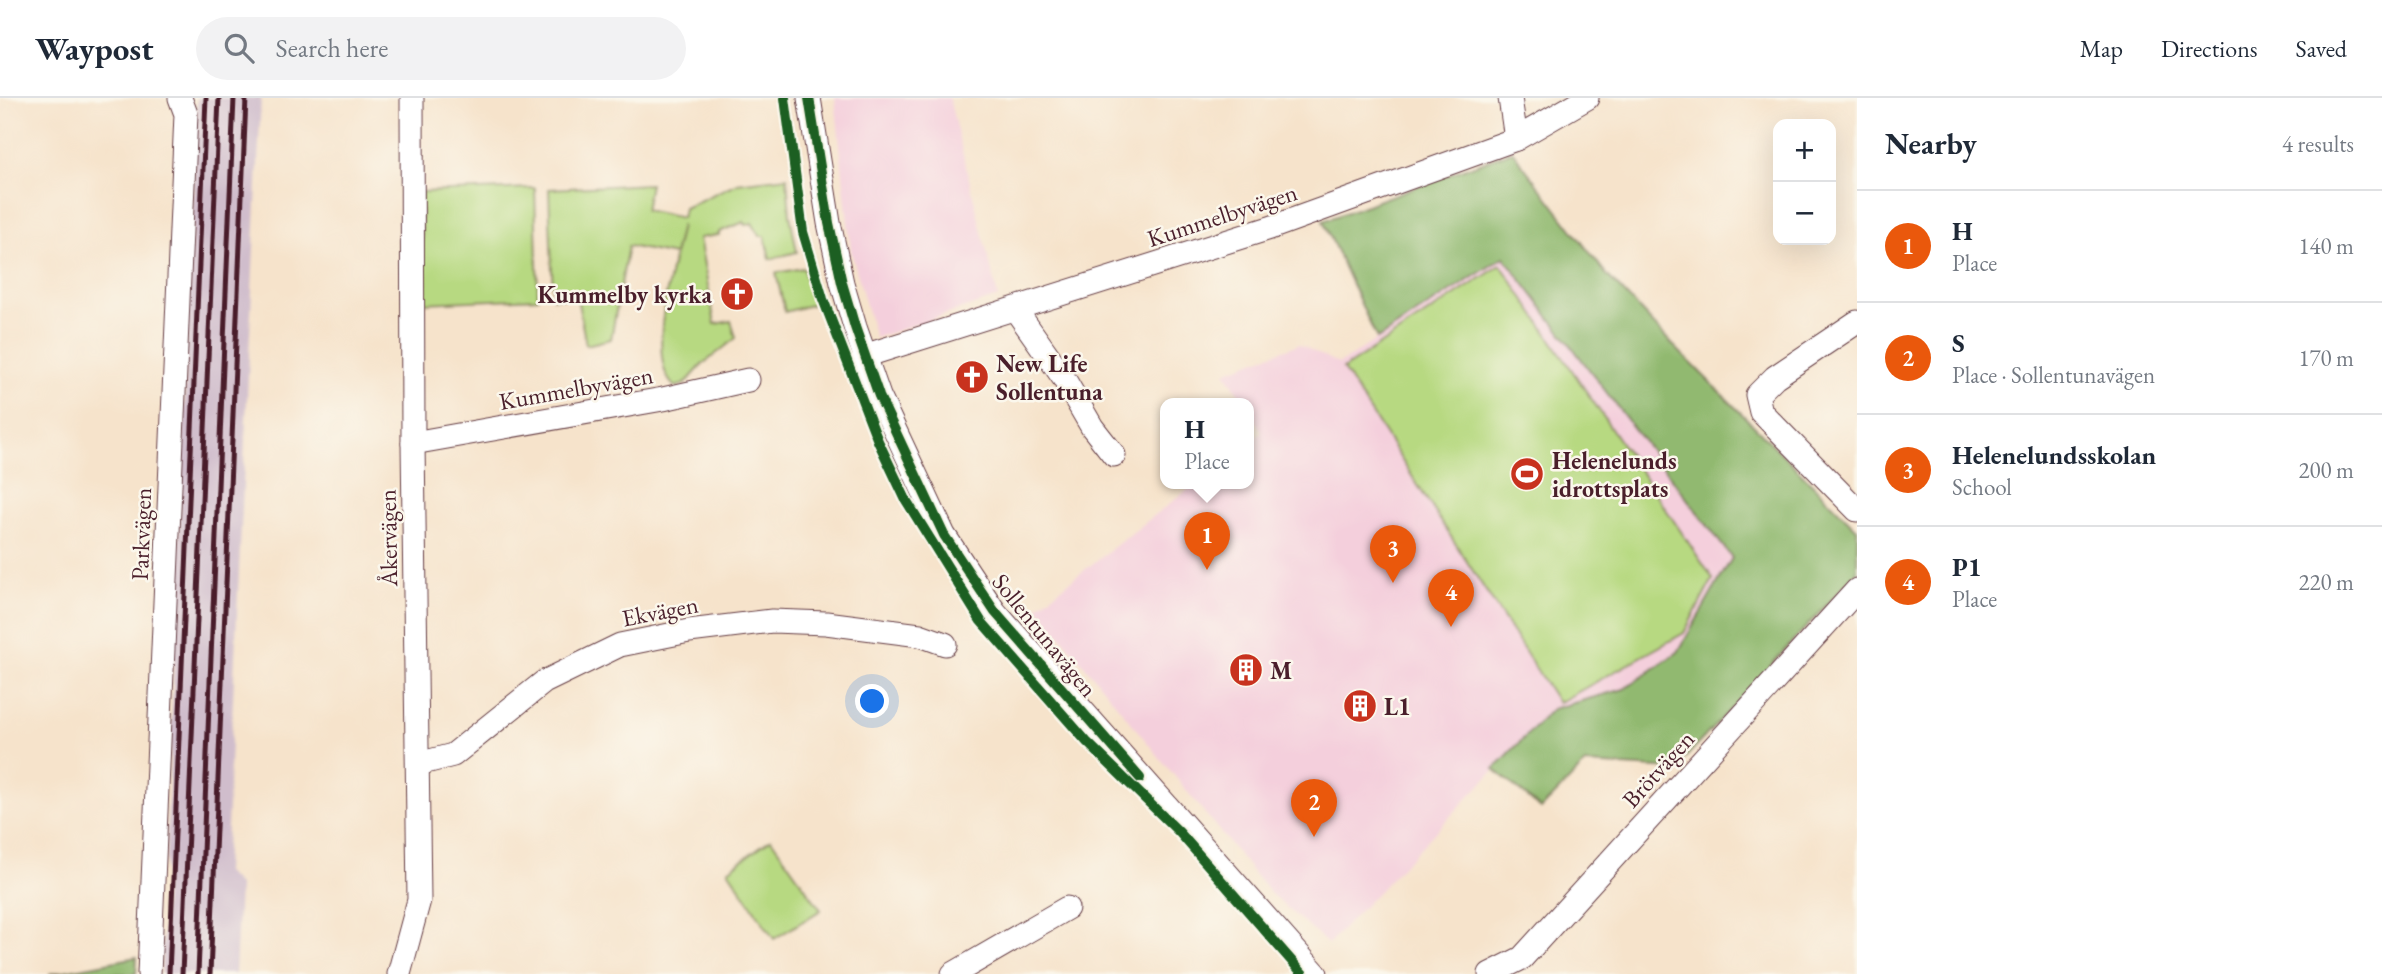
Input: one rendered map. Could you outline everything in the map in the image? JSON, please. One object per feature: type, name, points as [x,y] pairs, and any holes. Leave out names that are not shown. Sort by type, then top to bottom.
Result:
[{"type":"street","name":"Parkvägen","points":[[149,974],[186,114],[180,98]]},
{"type":"street","name":"Åkervägen","points":[[399,974],[419,900],[412,98]]},
{"type":"street","name":"Sollentunavägen","points":[[809,98],[842,283],[864,356],[879,396],[944,535],[995,612],[1315,974]]},
{"type":"street","points":[[1510,98],[1516,139]]},
{"type":"street","name":"Kummelbyvägen","points":[[864,356],[1270,228],[1516,139],[1587,98]]},
{"type":"street","points":[[1015,309],[1063,377],[1092,427],[1114,454]]},
{"type":"street","points":[[1857,322],[1775,377],[1757,396],[1761,412],[1857,510]]},
{"type":"street","name":"Kummelbyvägen","points":[[413,443],[663,399],[747,380]]},
{"type":"street","name":"Brötvägen","points":[[1490,974],[1522,958],[1857,590]]},
{"type":"street","name":"Ekvägen","points":[[418,764],[453,755],[544,682],[620,645],[689,631],[772,621],[826,623],[908,633],[945,644]]},
{"type":"street","points":[[953,974],[1067,908]]},
{"type":"shaded area","points":[[197,98],[261,98],[225,872],[239,886],[235,974],[161,974]]},
{"type":"shaded area","points":[[835,98],[949,98],[998,297],[875,338],[851,251]]},
{"type":"shaded area","points":[[1504,256],[1732,558],[1678,651],[1624,689],[1552,710],[1328,944],[1269,892],[1037,607],[1189,489],[1254,489],[1254,438],[1262,432],[1254,419],[1254,398],[1241,398],[1225,372],[1299,344],[1339,364]]},
{"type":"green space","points":[[1512,151],[1607,275],[1857,529],[1857,572],[1675,769],[1585,764],[1541,809],[1494,769],[1552,709],[1624,689],[1678,652],[1732,558],[1504,257],[1377,339],[1323,221]]},
{"type":"green space","points":[[787,177],[797,252],[770,259],[765,236],[760,236],[752,223],[746,225],[744,222],[719,232],[719,235],[699,238],[715,324],[731,321],[736,338],[702,365],[685,384],[675,387],[666,374],[661,334],[681,225],[674,255],[628,246],[611,339],[586,345],[577,297],[553,298],[549,189],[650,184],[645,210],[682,218],[684,208],[737,183]]},
{"type":"green space","points":[[535,188],[538,298],[423,303],[421,192]]},
{"type":"green space","name":"Helenelunds idrottsplats","points":[[1501,265],[1713,579],[1684,633],[1558,703],[1343,369]]},
{"type":"green space","points":[[803,268],[814,304],[785,312],[776,273]]},
{"type":"green space","points":[[771,839],[821,910],[774,939],[728,870]]},
{"type":"green space","points":[[137,957],[136,974],[49,974]]},
{"type":"railway","points":[[169,974],[206,98]]},
{"type":"railway","points":[[182,974],[219,98]]},
{"type":"railway","points":[[198,974],[234,98]]},
{"type":"railway","points":[[210,974],[246,98]]},
{"type":"cycle path","points":[[785,98],[803,232],[823,299],[878,441],[906,500],[981,621],[1087,742],[1179,832],[1303,974]]},
{"type":"cycle path","points":[[809,98],[829,223],[855,327],[879,396],[944,535],[995,612],[1140,778]]},
{"type":"place","name":"Kummelby kyrka","points":[[737,294]]},
{"type":"place","name":"New Life Sollentuna","points":[[972,377]]},
{"type":"place","name":"Helenelunds idrottsplats","points":[[1527,474]]},
{"type":"place","name":"H","points":[[1207,570]]},
{"type":"place","name":"Helenelundsskolan","points":[[1393,583]]},
{"type":"place","name":"P1","points":[[1451,627]]},
{"type":"place","name":"M","points":[[1246,670]]},
{"type":"place","name":"L1","points":[[1360,706]]},
{"type":"place","name":"S","points":[[1314,837]]}]
